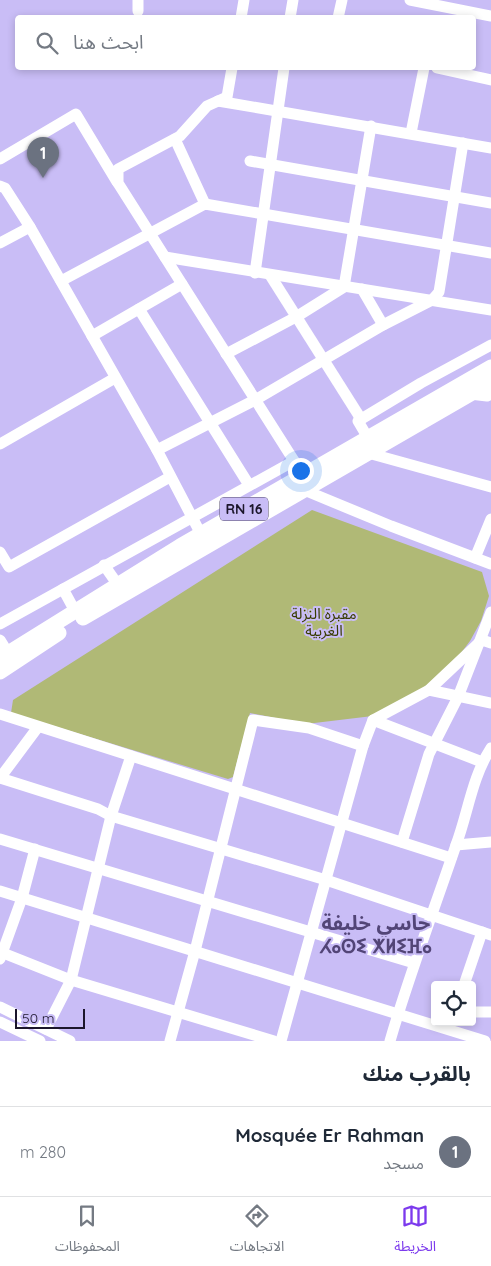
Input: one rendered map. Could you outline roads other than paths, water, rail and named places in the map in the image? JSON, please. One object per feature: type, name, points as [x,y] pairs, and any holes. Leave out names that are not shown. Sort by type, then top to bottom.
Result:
[{"type":"main road","name":"RN 16","points":[[2,650],[304,483],[491,367]]},
{"type":"main road","name":"RN 16","points":[[368,445],[491,382]]},
{"type":"main road","name":"RN 16","points":[[0,672],[204,540]]},
{"type":"street","points":[[242,15],[244,0]]},
{"type":"street","points":[[290,15],[293,0]]},
{"type":"street","points":[[339,15],[342,0]]},
{"type":"street","points":[[410,0],[439,3],[491,16]]},
{"type":"street","points":[[118,183],[118,169],[180,136],[208,106],[227,97],[232,70]]},
{"type":"street","points":[[256,273],[284,70]]},
{"type":"street","points":[[410,133],[424,70]]},
{"type":"street","points":[[446,70],[491,80]]},
{"type":"street","points":[[218,101],[491,148]]},
{"type":"street","points":[[0,159],[76,114],[294,461],[304,483],[491,564]]},
{"type":"street","points":[[226,354],[296,317],[344,286],[355,231],[371,126]]},
{"type":"street","points":[[175,139],[205,204]]},
{"type":"street","points":[[157,450],[255,400],[383,325],[432,300],[439,292],[463,143]]},
{"type":"street","points":[[250,162],[491,203]]},
{"type":"street","points":[[2,184],[30,227],[157,450],[204,540]]},
{"type":"street","points":[[61,281],[205,204],[491,253]]},
{"type":"street","points":[[0,243],[30,227]]},
{"type":"street","points":[[165,257],[491,310]]},
{"type":"street","points":[[270,275],[361,419]]},
{"type":"street","points":[[92,336],[182,284]]},
{"type":"street","points":[[362,289],[383,325]]},
{"type":"street","points":[[139,309],[249,485]]},
{"type":"street","points":[[491,345],[421,383],[358,421],[368,445],[491,487]]},
{"type":"street","points":[[1,440],[115,378]]},
{"type":"street","points":[[470,394],[487,396],[491,394]]},
{"type":"street","points":[[0,624],[294,461]]},
{"type":"street","points":[[0,552],[9,567],[170,477]]},
{"type":"street","points":[[475,558],[491,519]]},
{"type":"street","points":[[104,565],[118,585]]},
{"type":"street","points":[[63,589],[75,611]]},
{"type":"street","points":[[402,842],[433,745],[486,641],[491,612]]},
{"type":"street","points":[[281,1041],[363,746],[373,720],[429,690],[486,641]]},
{"type":"street","points":[[429,690],[491,703]]},
{"type":"street","points":[[0,714],[234,788],[245,794],[451,858]]},
{"type":"street","points":[[170,1041],[195,951],[234,788],[253,720],[309,728],[363,746]]},
{"type":"street","points":[[373,720],[433,745],[482,762]]},
{"type":"street","points":[[38,727],[0,778],[98,809],[111,816],[326,880],[486,934],[466,981]]},
{"type":"street","points":[[390,1041],[414,963],[456,845],[482,762],[491,748]]},
{"type":"street","points":[[46,1029],[71,980],[111,816],[131,756]]},
{"type":"street","points":[[0,839],[414,963]]},
{"type":"street","points":[[456,845],[491,842]]},
{"type":"street","points":[[35,849],[22,898],[1,956],[178,1014],[274,1041]]},
{"type":"street","points":[[0,891],[398,1014],[431,1022]]},
{"type":"street","points":[[0,1007],[70,1041]]},
{"type":"street","points":[[476,1012],[491,1012]]},
{"type":"street","points":[[0,1022],[40,1041]]},
{"type":"street","points":[[444,1026],[485,1041]]},
{"type":"place","name":"Mosquée Er Rahman","points":[[43,178]]},
{"type":"district","name":"حاسي خليفة ⵃⴰⵙⵉ ⵅⵍⵉⴼⴰ","points":[[376,934]]},
{"type":"park label","name":"مقبرة النزلة الغربية","points":[[324,622]]}]
